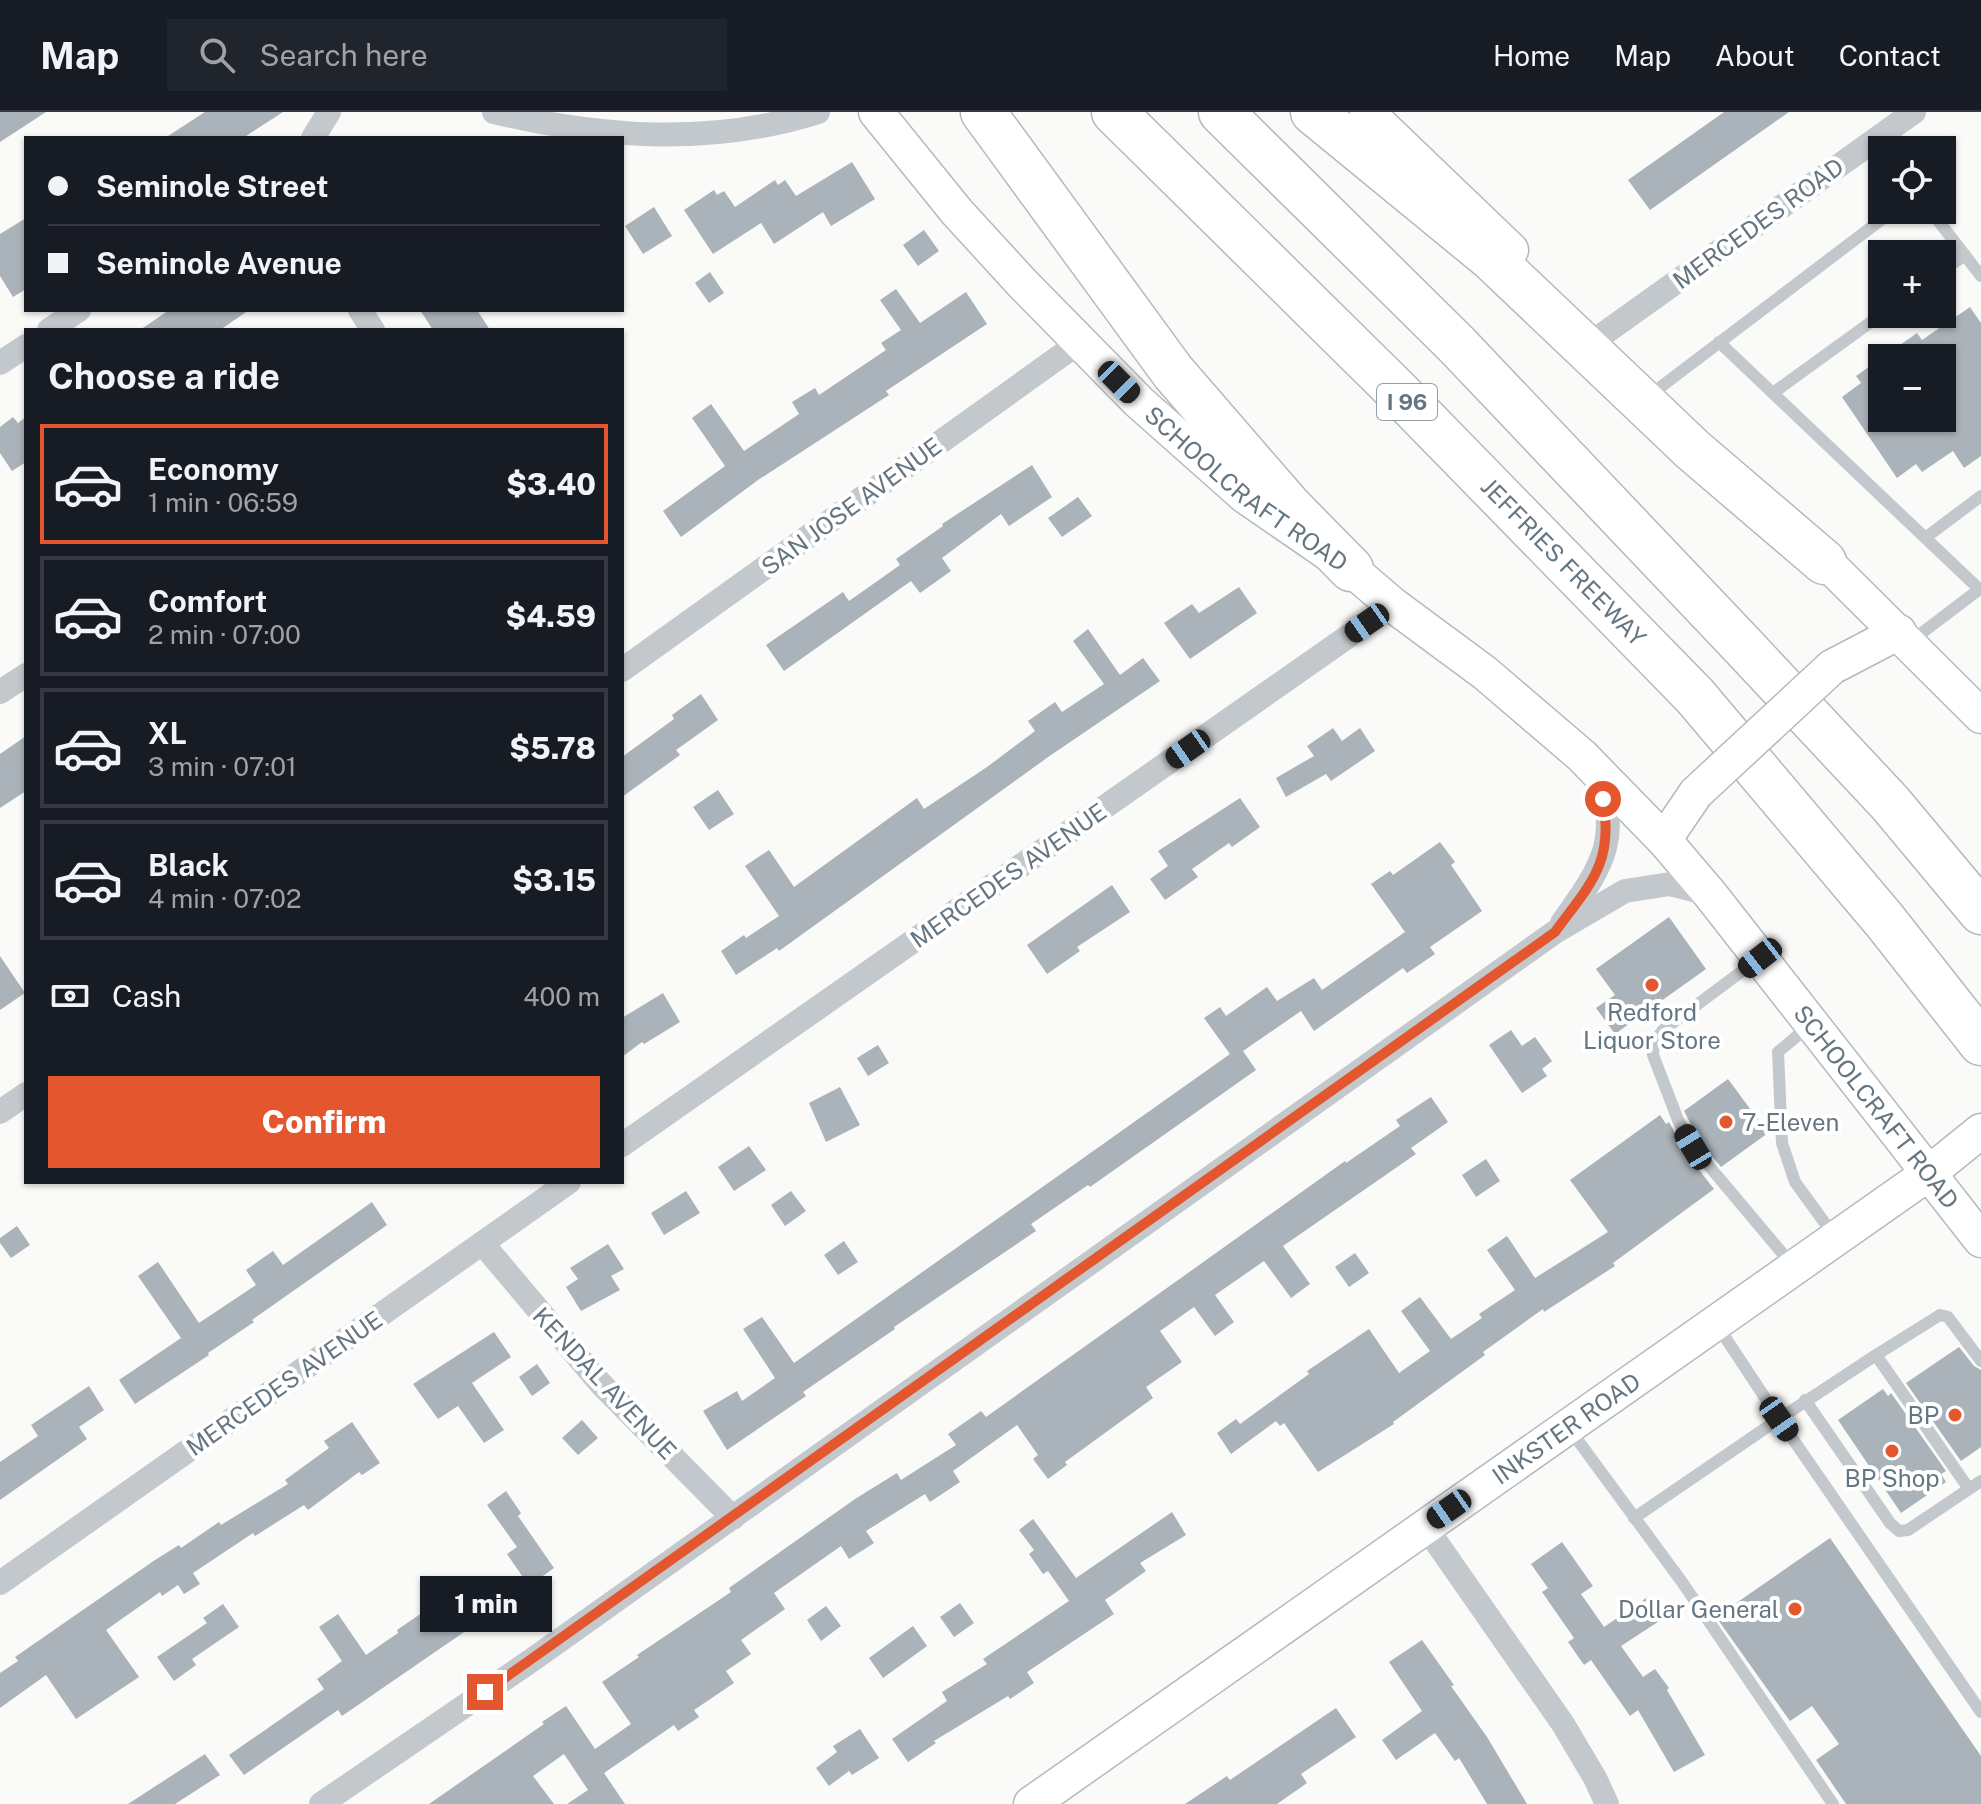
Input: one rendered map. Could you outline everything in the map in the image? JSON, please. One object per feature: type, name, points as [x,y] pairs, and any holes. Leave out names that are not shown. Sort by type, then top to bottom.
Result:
[{"type":"highway","points":[[983,112],[1173,372],[1289,506],[1351,569]]},
{"type":"highway","name":"JEFFRIES FREEWAY","points":[[1114,112],[1407,402],[1695,696],[1885,921],[1981,1043]]},
{"type":"highway","points":[[1221,112],[1468,356],[1890,803],[1981,912]]},
{"type":"highway","points":[[1313,112],[1491,258],[1693,450],[1824,562]]},
{"type":"main road","name":"SCHOOLCRAFT ROAD","points":[[876,112],[957,212],[1139,402],[1245,496],[1351,569],[1393,605],[1485,673],[1582,756],[1664,840],[1710,894],[1981,1240]]},
{"type":"main road","points":[[1367,112],[1704,433],[1824,562],[1978,708]]},
{"type":"main road","points":[[1664,840],[1696,793],[1832,667],[1904,637]]},
{"type":"main road","name":"INKSTER ROAD","points":[[1031,1804],[1929,1173],[1973,1137]]},
{"type":"street","points":[[314,136],[329,112]]},
{"type":"street","points":[[494,112],[534,122],[650,135],[744,131],[818,112]]},
{"type":"street","name":"MERCEDES ROAD","points":[[1602,335],[1914,112]]},
{"type":"street","points":[[52,328],[76,312]]},
{"type":"street","name":"SAN JOSE AVENUE","points":[[624,669],[1080,342]]},
{"type":"street","points":[[0,363],[24,347]]},
{"type":"street","name":"MERCEDES AVENUE","points":[[624,1144],[1393,605]]},
{"type":"street","points":[[0,692],[24,676]]},
{"type":"street","points":[[1555,932],[1599,869],[1606,848],[1607,821],[1603,799],[1582,756]]},
{"type":"street","points":[[321,1804],[733,1518],[1555,932],[1625,891],[1670,884],[1710,894]]},
{"type":"street","points":[[0,1112],[24,1095]]},
{"type":"street","name":"MERCEDES AVENUE","points":[[0,1583],[566,1184]]},
{"type":"street","name":"KENDAL AVENUE","points":[[482,1243],[600,1383],[733,1518]]},
{"type":"street","points":[[1425,1526],[1563,1724],[1607,1804]]},
{"type":"lane","points":[[1658,389],[1875,224]]},
{"type":"lane","points":[[1940,224],[1981,276]]},
{"type":"lane","points":[[1956,261],[1965,255]]},
{"type":"lane","points":[[1773,393],[1868,324]]},
{"type":"lane","points":[[1719,342],[1980,588],[1904,637]]},
{"type":"lane","points":[[1925,538],[1981,496]]},
{"type":"lane","points":[[1760,958],[1663,1030],[1654,1043],[1653,1055],[1678,1120],[1693,1147],[1794,1268]]},
{"type":"lane","points":[[1812,1024],[1778,1052],[1782,1143],[1795,1182],[1836,1238]]},
{"type":"lane","points":[[1634,1518],[1805,1400],[1940,1315],[1948,1317],[1981,1361]]},
{"type":"lane","points":[[1715,1323],[1981,1712]]},
{"type":"lane","points":[[1876,1355],[1969,1489]]},
{"type":"lane","points":[[1805,1400],[1890,1523],[1899,1531],[1908,1530],[1981,1481]]},
{"type":"lane","points":[[1567,1426],[1682,1582],[1833,1804]]},
{"type":"building","points":[[0,112],[46,112],[0,142]]},
{"type":"building","points":[[205,112],[283,112],[246,136],[168,136]]},
{"type":"building","points":[[1724,112],[1789,112],[1650,210],[1628,180]]},
{"type":"building","points":[[852,162],[875,199],[831,226],[823,212],[774,244],[761,223],[713,254],[684,210],[714,190],[717,195],[724,191],[735,207],[775,180],[778,185],[785,180],[796,196]]},
{"type":"building","points":[[654,207],[672,236],[643,254],[625,226]]},
{"type":"building","points":[[24,219],[24,290],[13,297],[0,276],[0,234]]},
{"type":"building","points":[[924,230],[939,251],[918,266],[903,245]]},
{"type":"building","points":[[710,272],[724,293],[709,303],[695,283]]},
{"type":"building","points":[[896,289],[920,323],[966,292],[987,324],[886,391],[889,395],[758,480],[681,537],[663,511],[725,466],[692,418],[711,404],[744,451],[799,414],[792,402],[815,388],[819,395],[886,350],[881,343],[901,330],[880,300]]},
{"type":"building","points":[[1970,307],[1981,323],[1981,456],[1964,468],[1953,451],[1922,472],[1916,464],[1897,478],[1842,397],[1861,383],[1856,376],[1868,368],[1868,432],[1956,432],[1956,344],[1901,344],[1917,333],[1922,340],[1939,328],[1956,328],[1956,317]]},
{"type":"building","points":[[166,312],[246,312],[223,328],[143,328]]},
{"type":"building","points":[[421,312],[478,312],[489,328],[432,328]]},
{"type":"building","points":[[13,417],[18,423],[24,418],[24,463],[12,471],[0,453],[0,427]]},
{"type":"building","points":[[1032,465],[1052,497],[1009,526],[1001,514],[942,558],[951,571],[920,593],[911,581],[784,671],[766,645],[843,592],[849,601],[900,565],[896,559],[942,524]]},
{"type":"building","points":[[1078,497],[1092,516],[1062,537],[1048,518]]},
{"type":"building","points":[[1239,587],[1257,613],[1190,659],[1164,623],[1192,604],[1199,613]]},
{"type":"building","points":[[1088,629],[1120,675],[1143,658],[1160,681],[1051,755],[779,951],[777,948],[736,975],[721,951],[779,916],[745,866],[769,850],[794,887],[917,798],[924,809],[987,767],[1035,731],[1028,721],[1055,702],[1062,712],[1104,684],[1073,641]]},
{"type":"building","points":[[701,694],[718,720],[676,750],[680,755],[624,796],[624,756],[674,719],[672,715]]},
{"type":"building","points":[[1333,728],[1342,741],[1360,728],[1375,751],[1331,781],[1326,774],[1286,797],[1276,778],[1314,756],[1307,746]]},
{"type":"building","points":[[24,737],[24,792],[0,808],[0,754]]},
{"type":"building","points":[[718,790],[734,814],[709,830],[693,807]]},
{"type":"building","points":[[1240,798],[1260,827],[1232,847],[1229,843],[1192,869],[1198,877],[1165,900],[1150,879],[1168,866],[1158,851]]},
{"type":"building","points":[[1440,842],[1455,862],[1451,865],[1482,911],[1430,947],[1435,954],[1407,973],[1403,968],[1314,1031],[1301,1011],[1243,1051],[1256,1070],[1090,1187],[1088,1185],[1031,1224],[1036,1231],[894,1327],[803,1392],[806,1396],[727,1450],[703,1411],[737,1391],[742,1401],[775,1378],[743,1329],[762,1317],[794,1363],[1230,1054],[1204,1018],[1220,1007],[1226,1016],[1267,987],[1277,1001],[1314,978],[1322,990],[1405,932],[1371,884],[1390,871],[1393,875]]},
{"type":"building","points":[[1112,885],[1130,912],[1077,947],[1080,951],[1047,974],[1027,945]]},
{"type":"building","points":[[1669,917],[1706,969],[1615,1034],[1596,1008],[1615,995],[1596,969]]},
{"type":"building","points":[[0,956],[24,994],[0,1010]]},
{"type":"building","points":[[663,993],[680,1022],[624,1056],[624,1017]]},
{"type":"building","points":[[1511,1030],[1522,1046],[1535,1037],[1552,1061],[1542,1069],[1547,1076],[1522,1093],[1489,1045]]},
{"type":"building","points":[[878,1045],[889,1063],[868,1076],[857,1058]]},
{"type":"building","name":"7-Eleven","points":[[1728,1079],[1768,1133],[1721,1167],[1700,1142],[1684,1111]]},
{"type":"building","points":[[840,1087],[860,1125],[826,1142],[809,1103]]},
{"type":"building","points":[[1431,1097],[1448,1122],[1411,1148],[1416,1154],[1283,1246],[1310,1284],[1291,1298],[1264,1261],[1215,1295],[1234,1322],[1215,1336],[1194,1307],[1160,1331],[1182,1362],[1146,1387],[1153,1398],[1065,1462],[1067,1465],[1048,1479],[1033,1459],[1038,1455],[1017,1425],[953,1471],[960,1482],[930,1502],[925,1494],[866,1531],[874,1543],[849,1559],[841,1546],[774,1593],[785,1609],[741,1640],[751,1654],[726,1671],[734,1683],[694,1710],[699,1717],[678,1731],[674,1725],[604,1773],[625,1804],[567,1804],[588,1790],[564,1754],[533,1776],[554,1804],[429,1804],[566,1706],[595,1749],[631,1724],[602,1682],[731,1592],[729,1588],[855,1499],[897,1473],[901,1480],[956,1445],[948,1434],[981,1411],[986,1417],[1345,1161],[1400,1126],[1396,1120]]},
{"type":"building","points":[[1660,1115],[1666,1124],[1669,1122],[1685,1152],[1714,1189],[1613,1263],[1615,1266],[1544,1312],[1543,1309],[1483,1352],[1485,1355],[1394,1424],[1318,1472],[1284,1423],[1280,1426],[1276,1421],[1231,1454],[1217,1433],[1236,1419],[1240,1424],[1309,1374],[1307,1371],[1369,1329],[1399,1373],[1430,1351],[1401,1311],[1420,1297],[1451,1339],[1482,1318],[1479,1314],[1515,1290],[1487,1250],[1507,1236],[1535,1278],[1608,1232],[1570,1180]]},
{"type":"building","points":[[749,1146],[766,1170],[734,1191],[718,1167]]},
{"type":"building","points":[[1486,1159],[1500,1181],[1476,1197],[1462,1175]]},
{"type":"building","points":[[686,1191],[700,1213],[664,1235],[651,1213]]},
{"type":"building","points":[[791,1191],[806,1211],[785,1226],[771,1205]]},
{"type":"building","points":[[372,1202],[387,1225],[252,1320],[254,1322],[209,1355],[135,1404],[119,1380],[181,1338],[138,1276],[158,1262],[199,1323],[256,1285],[246,1270],[273,1251],[283,1265]]},
{"type":"building","points":[[17,1226],[30,1245],[11,1258],[0,1243],[0,1238]]},
{"type":"building","points":[[844,1241],[858,1262],[838,1275],[824,1255]]},
{"type":"building","points":[[608,1244],[624,1269],[611,1276],[620,1290],[581,1311],[566,1287],[578,1279],[570,1268]]},
{"type":"building","points":[[1355,1253],[1369,1273],[1349,1287],[1335,1267]]},
{"type":"building","points":[[494,1332],[511,1357],[472,1383],[504,1430],[484,1443],[458,1406],[438,1419],[413,1384]]},
{"type":"building","name":"BP","points":[[1959,1347],[1981,1370],[1981,1447],[1961,1461],[1906,1383]]},
{"type":"building","points":[[537,1364],[550,1383],[532,1396],[519,1377]]},
{"type":"building","points":[[89,1386],[104,1410],[79,1427],[87,1439],[0,1500],[0,1462],[38,1436],[31,1425]]},
{"type":"building","name":"BP Shop","points":[[1883,1389],[1888,1396],[1891,1393],[1946,1471],[1941,1474],[1946,1482],[1901,1513],[1838,1420]]},
{"type":"building","points":[[582,1420],[598,1438],[578,1455],[562,1438]]},
{"type":"building","points":[[352,1422],[380,1463],[362,1475],[359,1472],[308,1510],[304,1505],[255,1536],[253,1533],[193,1573],[200,1584],[184,1594],[178,1585],[162,1596],[160,1592],[106,1630],[139,1677],[76,1719],[46,1675],[0,1708],[0,1673],[18,1661],[15,1657],[155,1560],[179,1545],[181,1548],[219,1522],[221,1525],[288,1484],[285,1480],[329,1448],[324,1441]]},
{"type":"building","points":[[506,1491],[521,1513],[518,1516],[554,1568],[529,1586],[507,1554],[517,1547],[487,1505]]},
{"type":"building","points":[[1172,1512],[1186,1535],[1140,1563],[1146,1571],[1105,1600],[1114,1614],[1027,1672],[1034,1683],[934,1741],[936,1743],[908,1762],[892,1739],[947,1701],[942,1692],[987,1664],[983,1659],[1069,1601],[1048,1571],[1043,1574],[1029,1554],[1034,1550],[1019,1530],[1033,1519],[1076,1578]]},
{"type":"building","points":[[1830,1538],[1981,1756],[1981,1804],[1846,1804],[1816,1760],[1839,1744],[1812,1706],[1790,1721],[1716,1617]]},
{"type":"building","points":[[1562,1542],[1593,1586],[1581,1594],[1604,1627],[1649,1596],[1664,1618],[1621,1646],[1643,1677],[1655,1669],[1669,1688],[1667,1690],[1705,1755],[1674,1772],[1638,1710],[1630,1716],[1591,1660],[1584,1665],[1568,1642],[1574,1638],[1542,1592],[1548,1588],[1531,1564]]},
{"type":"building","points":[[464,1584],[486,1617],[342,1716],[338,1710],[244,1775],[229,1755],[324,1689],[317,1679],[342,1661],[319,1627],[338,1614],[366,1655]]},
{"type":"building","points":[[960,1603],[974,1623],[954,1637],[940,1617]]},
{"type":"building","points":[[223,1604],[239,1627],[192,1659],[196,1665],[174,1681],[157,1657],[207,1623],[203,1618]]},
{"type":"building","points":[[826,1606],[841,1626],[821,1641],[807,1620]]},
{"type":"building","points":[[913,1626],[927,1646],[883,1678],[869,1658]]},
{"type":"building","points":[[1422,1640],[1454,1685],[1451,1686],[1487,1737],[1527,1804],[1487,1804],[1459,1758],[1455,1761],[1435,1733],[1396,1760],[1382,1740],[1422,1711],[1389,1662]]},
{"type":"building","points":[[1336,1708],[1356,1737],[1301,1774],[1307,1783],[1277,1804],[1185,1804],[1227,1776],[1230,1780]]},
{"type":"building","points":[[860,1729],[879,1758],[852,1775],[849,1771],[829,1786],[816,1768],[837,1752],[833,1746]]},
{"type":"building","points":[[205,1754],[220,1775],[175,1804],[128,1804]]},
{"type":"place","name":"Redford Liquor Store","points":[[1652,985]]},
{"type":"place","name":"7-Eleven","points":[[1726,1122]]},
{"type":"place","name":"BP","points":[[1955,1415]]},
{"type":"place","name":"BP Shop","points":[[1892,1451]]},
{"type":"place","name":"Dollar General","points":[[1795,1609]]},
{"type":"route","points":[[485,1692],[1555,932],[1599,869],[1606,848],[1607,821],[1603,799]]}]
